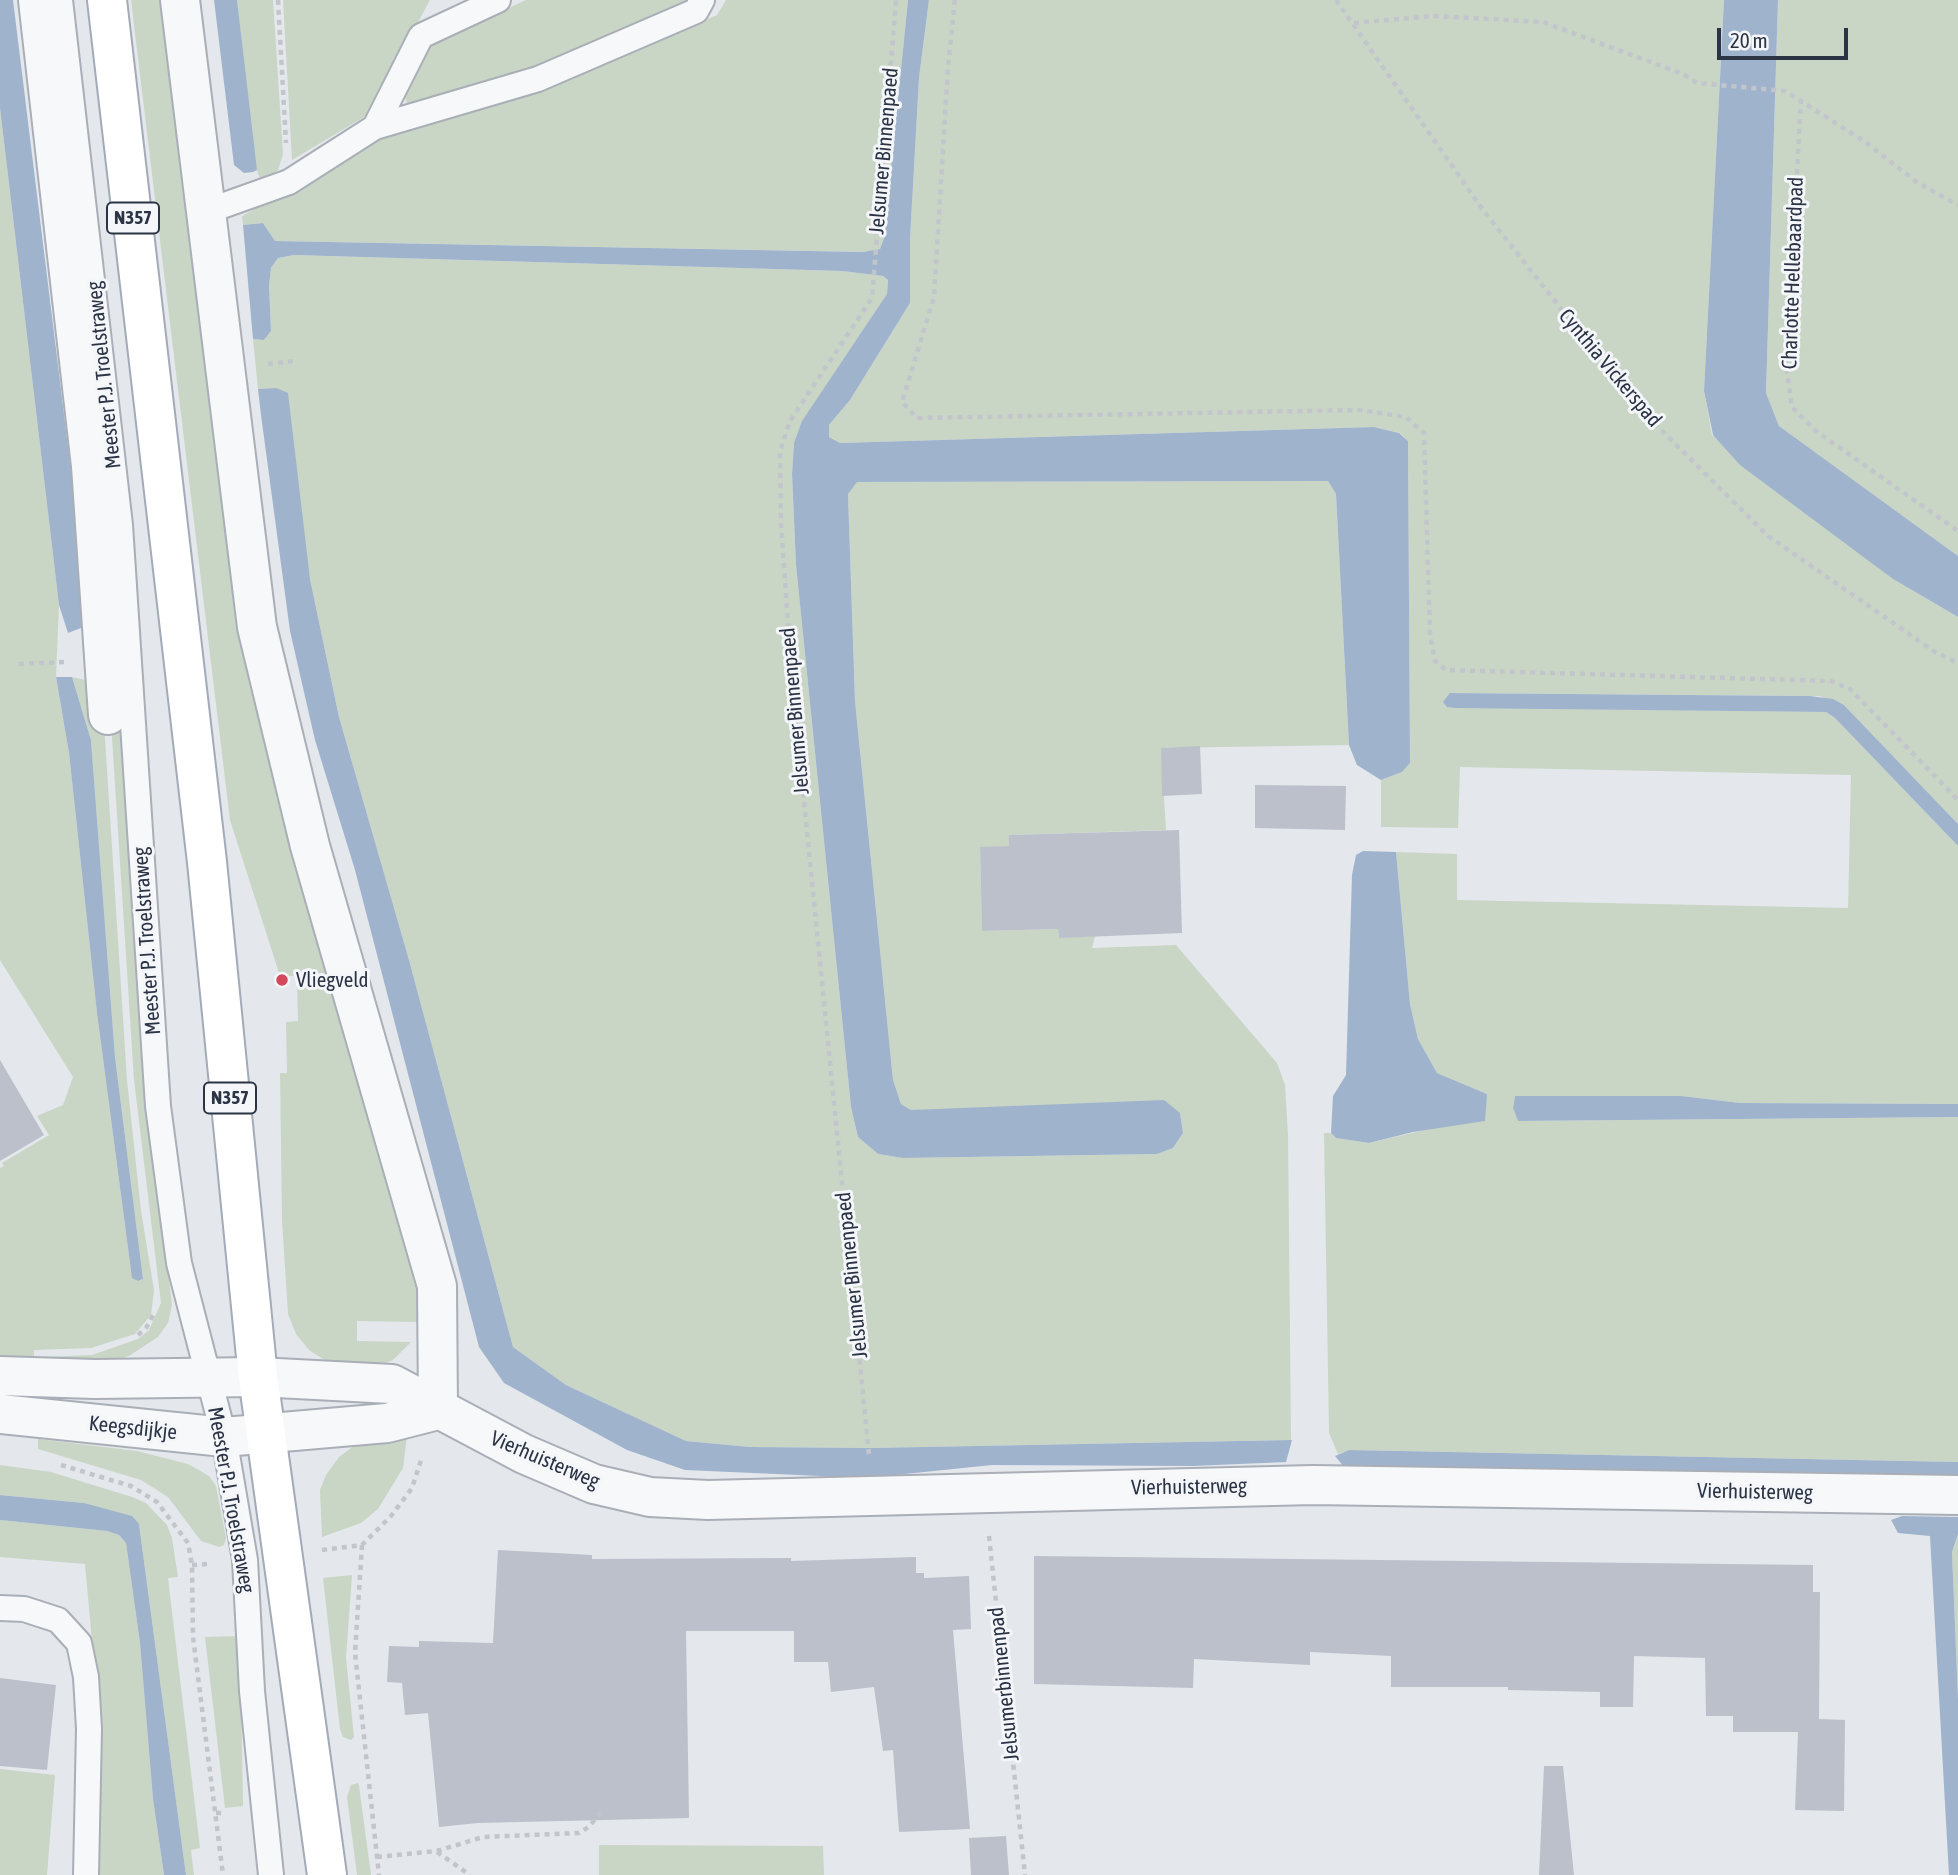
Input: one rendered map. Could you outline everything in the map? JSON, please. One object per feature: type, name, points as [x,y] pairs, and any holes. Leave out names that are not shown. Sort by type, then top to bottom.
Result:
[{"type":"main road","name":"Meester P.J. Troelstraweg","points":[[107,0],[207,862],[258,1377],[327,1875]]},
{"type":"street","name":"Meester P.J. Troelstraweg","points":[[38,0],[91,466],[108,715]]},
{"type":"street","points":[[180,0],[257,627],[310,846],[437,1286],[438,1410],[387,1423],[266,1436]]},
{"type":"street","points":[[0,1376],[95,1379],[258,1377]]},
{"type":"street","name":"Vierhuisterweg","points":[[258,1377],[392,1384],[524,1454],[594,1484],[650,1497],[708,1500],[1313,1485],[1958,1495]]},
{"type":"street","name":"Keegsdijkje","points":[[0,1414],[224,1437],[266,1436]]},
{"type":"lane","name":"Meester P.J. Troelstraweg","points":[[60,0],[120,525],[158,1106],[179,1263],[224,1437],[245,1560],[252,1691],[271,1875]]},
{"type":"lane","points":[[375,127],[421,36],[498,0]]},
{"type":"lane","points":[[205,212],[289,182],[375,127],[538,79],[696,11],[702,0]]},
{"type":"lane","points":[[0,1608],[24,1609],[58,1620],[79,1643],[86,1677],[89,1729],[86,1875]]},
{"type":"path","points":[[278,0],[289,182]]},
{"type":"path","name":"Jelsumer Binnenpaed","points":[[868,1447],[793,691],[781,525],[780,451],[790,421],[872,298],[896,0]]},
{"type":"path","points":[[955,0],[948,67],[934,297],[902,402],[917,418],[1360,410],[1406,417],[1424,433],[1430,635],[1435,660],[1446,670],[1832,681],[1850,689],[1958,800]]},
{"type":"path","name":"Cynthia Vickerspad","points":[[1336,0],[1483,210],[1641,410],[1768,536],[1935,652],[1958,663]]},
{"type":"path","points":[[1353,23],[1433,16],[1544,22],[1683,74],[1697,83],[1715,87],[1785,91],[1864,141],[1917,183],[1958,205]]},
{"type":"path","name":"Charlotte Hellebaardpad","points":[[1801,99],[1786,366],[1791,407],[1816,431],[1958,531]]},
{"type":"path","points":[[379,1875],[355,1653],[362,1545],[391,1516],[412,1488],[438,1410]]},
{"type":"path","points":[[53,1463],[131,1486],[158,1503],[188,1544],[192,1565],[193,1637],[223,1875]]},
{"type":"path","name":"Jelsumerbinnenpad","points":[[985,1493],[1025,1875]]},
{"type":"path","points":[[377,1857],[437,1852],[483,1837],[579,1833],[590,1826],[600,1812]]},
{"type":"path","points":[[216,1813],[225,1813]]},
{"type":"path","points":[[437,1852],[470,1875]]},
{"type":"green space","points":[[131,0],[162,0],[231,571],[248,678],[291,843],[333,976],[285,976],[285,973],[279,973],[230,820]]},
{"type":"green space","points":[[237,0],[273,0],[283,154],[278,170],[261,182],[254,162]]},
{"type":"green space","points":[[283,0],[430,0],[369,114],[292,160]]},
{"type":"green space","points":[[526,0],[688,0],[685,5],[535,69],[408,106],[404,94],[429,45]]},
{"type":"green space","points":[[726,0],[908,0],[884,238],[880,249],[871,252],[275,241],[263,223],[243,225],[242,216],[388,134],[532,93],[717,15]]},
{"type":"green space","points":[[929,0],[1724,0],[1704,391],[1712,435],[1893,579],[1958,617],[1958,824],[1844,705],[1819,696],[1451,693],[1447,707],[1826,712],[1835,718],[1958,846],[1958,1104],[1740,1103],[1681,1096],[1515,1096],[1513,1108],[1518,1121],[1958,1117],[1958,1462],[1349,1450],[1338,1454],[1329,1433],[1324,1133],[1331,1133],[1336,1138],[1369,1143],[1438,1127],[1487,1094],[1437,1073],[1418,1039],[1410,1004],[1396,852],[1457,854],[1457,900],[1848,908],[1851,775],[1460,767],[1458,828],[1381,827],[1381,780],[1402,772],[1410,763],[1408,441],[1400,433],[1374,427],[840,443],[829,437],[829,425],[850,400],[910,303],[910,239],[919,78]]},
{"type":"green space","points":[[1778,0],[1958,0],[1958,556],[1779,426],[1766,393]]},
{"type":"green space","points":[[0,108],[59,605],[56,677],[69,753],[97,1013],[131,1271],[138,1281],[143,1279],[115,1057],[91,740],[72,677],[90,681],[104,723],[127,1080],[141,1211],[154,1290],[151,1315],[135,1334],[91,1348],[34,1350],[34,1365],[0,1364],[0,1168],[4,1166],[2,1163],[49,1135],[37,1116],[63,1105],[73,1077],[0,960]]},
{"type":"green space","points":[[294,255],[842,271],[883,276],[888,280],[887,294],[794,443],[792,474],[796,565],[851,1107],[858,1137],[878,1154],[903,1158],[1157,1154],[1173,1148],[1183,1133],[1180,1113],[911,1110],[901,1104],[893,1080],[855,701],[848,494],[856,482],[1328,481],[1336,494],[1349,745],[1161,748],[1166,830],[1009,835],[1009,846],[980,848],[982,931],[1058,929],[1059,938],[1095,936],[1092,948],[1176,945],[1277,1063],[1285,1085],[1288,1135],[1291,1440],[870,1448],[750,1447],[686,1441],[566,1385],[513,1347],[409,960],[339,717],[310,579],[276,388],[258,389],[253,339],[264,340],[271,331],[271,268],[278,258]]},
{"type":"green space","points":[[111,722],[121,730],[145,1078],[172,1305],[168,1323],[158,1337],[129,1356],[112,1362],[44,1366],[43,1357],[92,1355],[138,1339],[149,1330],[161,1303],[134,1080]]},
{"type":"green space","points":[[297,982],[335,982],[420,1303],[420,1322],[357,1321],[357,1341],[411,1342],[393,1360],[373,1368],[326,1361],[309,1350],[296,1334],[288,1314],[282,1220],[280,1073],[287,1073],[286,1022],[298,1021]]},
{"type":"green space","points":[[407,1435],[403,1468],[378,1509],[361,1523],[322,1537],[320,1490],[326,1475],[339,1457],[358,1443]]},
{"type":"green space","points":[[38,1439],[137,1451],[188,1464],[209,1476],[216,1486],[226,1538],[224,1545],[219,1547],[201,1541],[168,1497],[141,1480],[38,1449]]},
{"type":"green space","points":[[0,1465],[51,1472],[132,1497],[146,1503],[167,1525],[172,1538],[178,1577],[168,1578],[200,1848],[191,1850],[194,1875],[186,1875],[139,1524],[84,1503],[0,1495]]},
{"type":"green space","points":[[0,1520],[107,1531],[119,1535],[126,1543],[140,1643],[153,1799],[164,1875],[98,1875],[100,1729],[85,1564],[0,1557]]},
{"type":"green space","points":[[1958,1534],[1958,1698],[1952,1552]]},
{"type":"green space","points":[[352,1575],[346,1658],[354,1737],[351,1740],[343,1737],[340,1729],[323,1578]]},
{"type":"green space","points":[[240,1636],[243,1806],[225,1808],[205,1637]]},
{"type":"green space","points":[[0,1769],[55,1775],[47,1875],[0,1875]]},
{"type":"green space","points":[[358,1783],[371,1875],[357,1875],[347,1797],[351,1785]]},
{"type":"green space","points":[[599,1845],[823,1846],[824,1875],[599,1875]]},
{"type":"water","points":[[0,0],[13,0],[88,609],[86,626],[68,633],[59,605],[0,108]]},
{"type":"water","points":[[214,0],[237,0],[257,170],[253,172],[244,173],[234,165]]},
{"type":"water","points":[[908,0],[929,0],[919,78],[910,239],[910,303],[850,400],[829,425],[829,437],[840,443],[1374,427],[1399,433],[1408,441],[1410,763],[1402,772],[1381,780],[1357,765],[1349,745],[1336,494],[1328,481],[857,482],[848,494],[855,701],[893,1080],[901,1104],[911,1110],[1164,1100],[1180,1113],[1183,1133],[1173,1148],[1157,1154],[903,1158],[878,1154],[858,1137],[851,1107],[796,565],[792,474],[794,443],[802,421],[887,294],[888,280],[883,276],[842,271],[294,255],[278,258],[271,268],[271,331],[264,340],[253,339],[243,225],[263,223],[275,241],[863,252],[880,249],[884,238]]},
{"type":"water","points":[[1724,0],[1778,0],[1766,393],[1779,426],[1958,556],[1958,617],[1893,579],[1740,465],[1713,435],[1704,391]]},
{"type":"water","points":[[276,388],[288,393],[310,579],[339,717],[409,960],[513,1347],[566,1385],[686,1441],[750,1447],[870,1448],[1292,1440],[1286,1462],[1193,1466],[992,1465],[866,1478],[685,1470],[627,1450],[504,1383],[479,1347],[355,870],[315,740],[290,631],[258,389]]},
{"type":"water","points":[[56,677],[72,677],[91,740],[115,1057],[143,1279],[138,1281],[132,1278],[131,1271],[97,1013],[69,753]]},
{"type":"water","points":[[1450,693],[1810,696],[1833,699],[1844,705],[1958,824],[1958,846],[1835,718],[1826,712],[1455,708],[1447,707],[1443,702]]},
{"type":"water","points":[[1363,851],[1396,852],[1410,1004],[1418,1039],[1437,1073],[1487,1094],[1485,1121],[1413,1132],[1369,1143],[1336,1138],[1331,1133],[1333,1096],[1346,1075],[1352,875],[1356,855]]},
{"type":"water","points":[[1515,1096],[1681,1096],[1740,1103],[1958,1104],[1958,1117],[1518,1121],[1513,1108]]},
{"type":"water","points":[[1349,1450],[1958,1462],[1958,1480],[1344,1467],[1335,1456]]},
{"type":"water","points":[[0,1495],[84,1503],[132,1516],[139,1524],[186,1875],[164,1875],[153,1799],[140,1643],[126,1543],[119,1535],[107,1531],[0,1520]]},
{"type":"water","points":[[1902,1516],[1958,1517],[1958,1534],[1952,1552],[1958,1698],[1958,1875],[1949,1875],[1930,1536],[1898,1533],[1891,1520]]},
{"type":"building","points":[[1200,746],[1202,794],[1162,796],[1161,748]]},
{"type":"building","points":[[1255,785],[1346,786],[1345,830],[1255,828]]},
{"type":"building","points":[[1179,830],[1182,933],[1059,938],[1058,929],[982,931],[980,847],[1009,846],[1009,835]]},
{"type":"building","points":[[0,1060],[44,1135],[0,1161]]},
{"type":"building","points":[[498,1550],[592,1555],[592,1559],[791,1558],[791,1561],[916,1557],[916,1573],[924,1573],[924,1578],[969,1576],[971,1629],[953,1630],[970,1829],[899,1832],[893,1750],[883,1751],[874,1687],[831,1692],[828,1662],[794,1662],[794,1631],[686,1631],[689,1818],[478,1823],[439,1827],[428,1713],[405,1715],[402,1683],[387,1682],[389,1646],[419,1647],[419,1641],[493,1643]]},
{"type":"building","points":[[1034,1556],[1813,1565],[1813,1592],[1820,1592],[1819,1719],[1845,1720],[1844,1811],[1795,1810],[1798,1732],[1733,1732],[1733,1716],[1706,1716],[1705,1658],[1634,1656],[1633,1707],[1600,1707],[1600,1692],[1508,1690],[1508,1687],[1391,1687],[1391,1656],[1310,1652],[1310,1665],[1194,1659],[1193,1688],[1034,1684]]},
{"type":"building","points":[[0,1678],[56,1685],[47,1770],[0,1766]]},
{"type":"building","points":[[1544,1766],[1563,1766],[1574,1875],[1539,1875]]},
{"type":"building","points":[[1006,1836],[1009,1875],[971,1875],[969,1838]]},
{"type":"place","name":"Vliegveld","points":[[282,980]]}]
